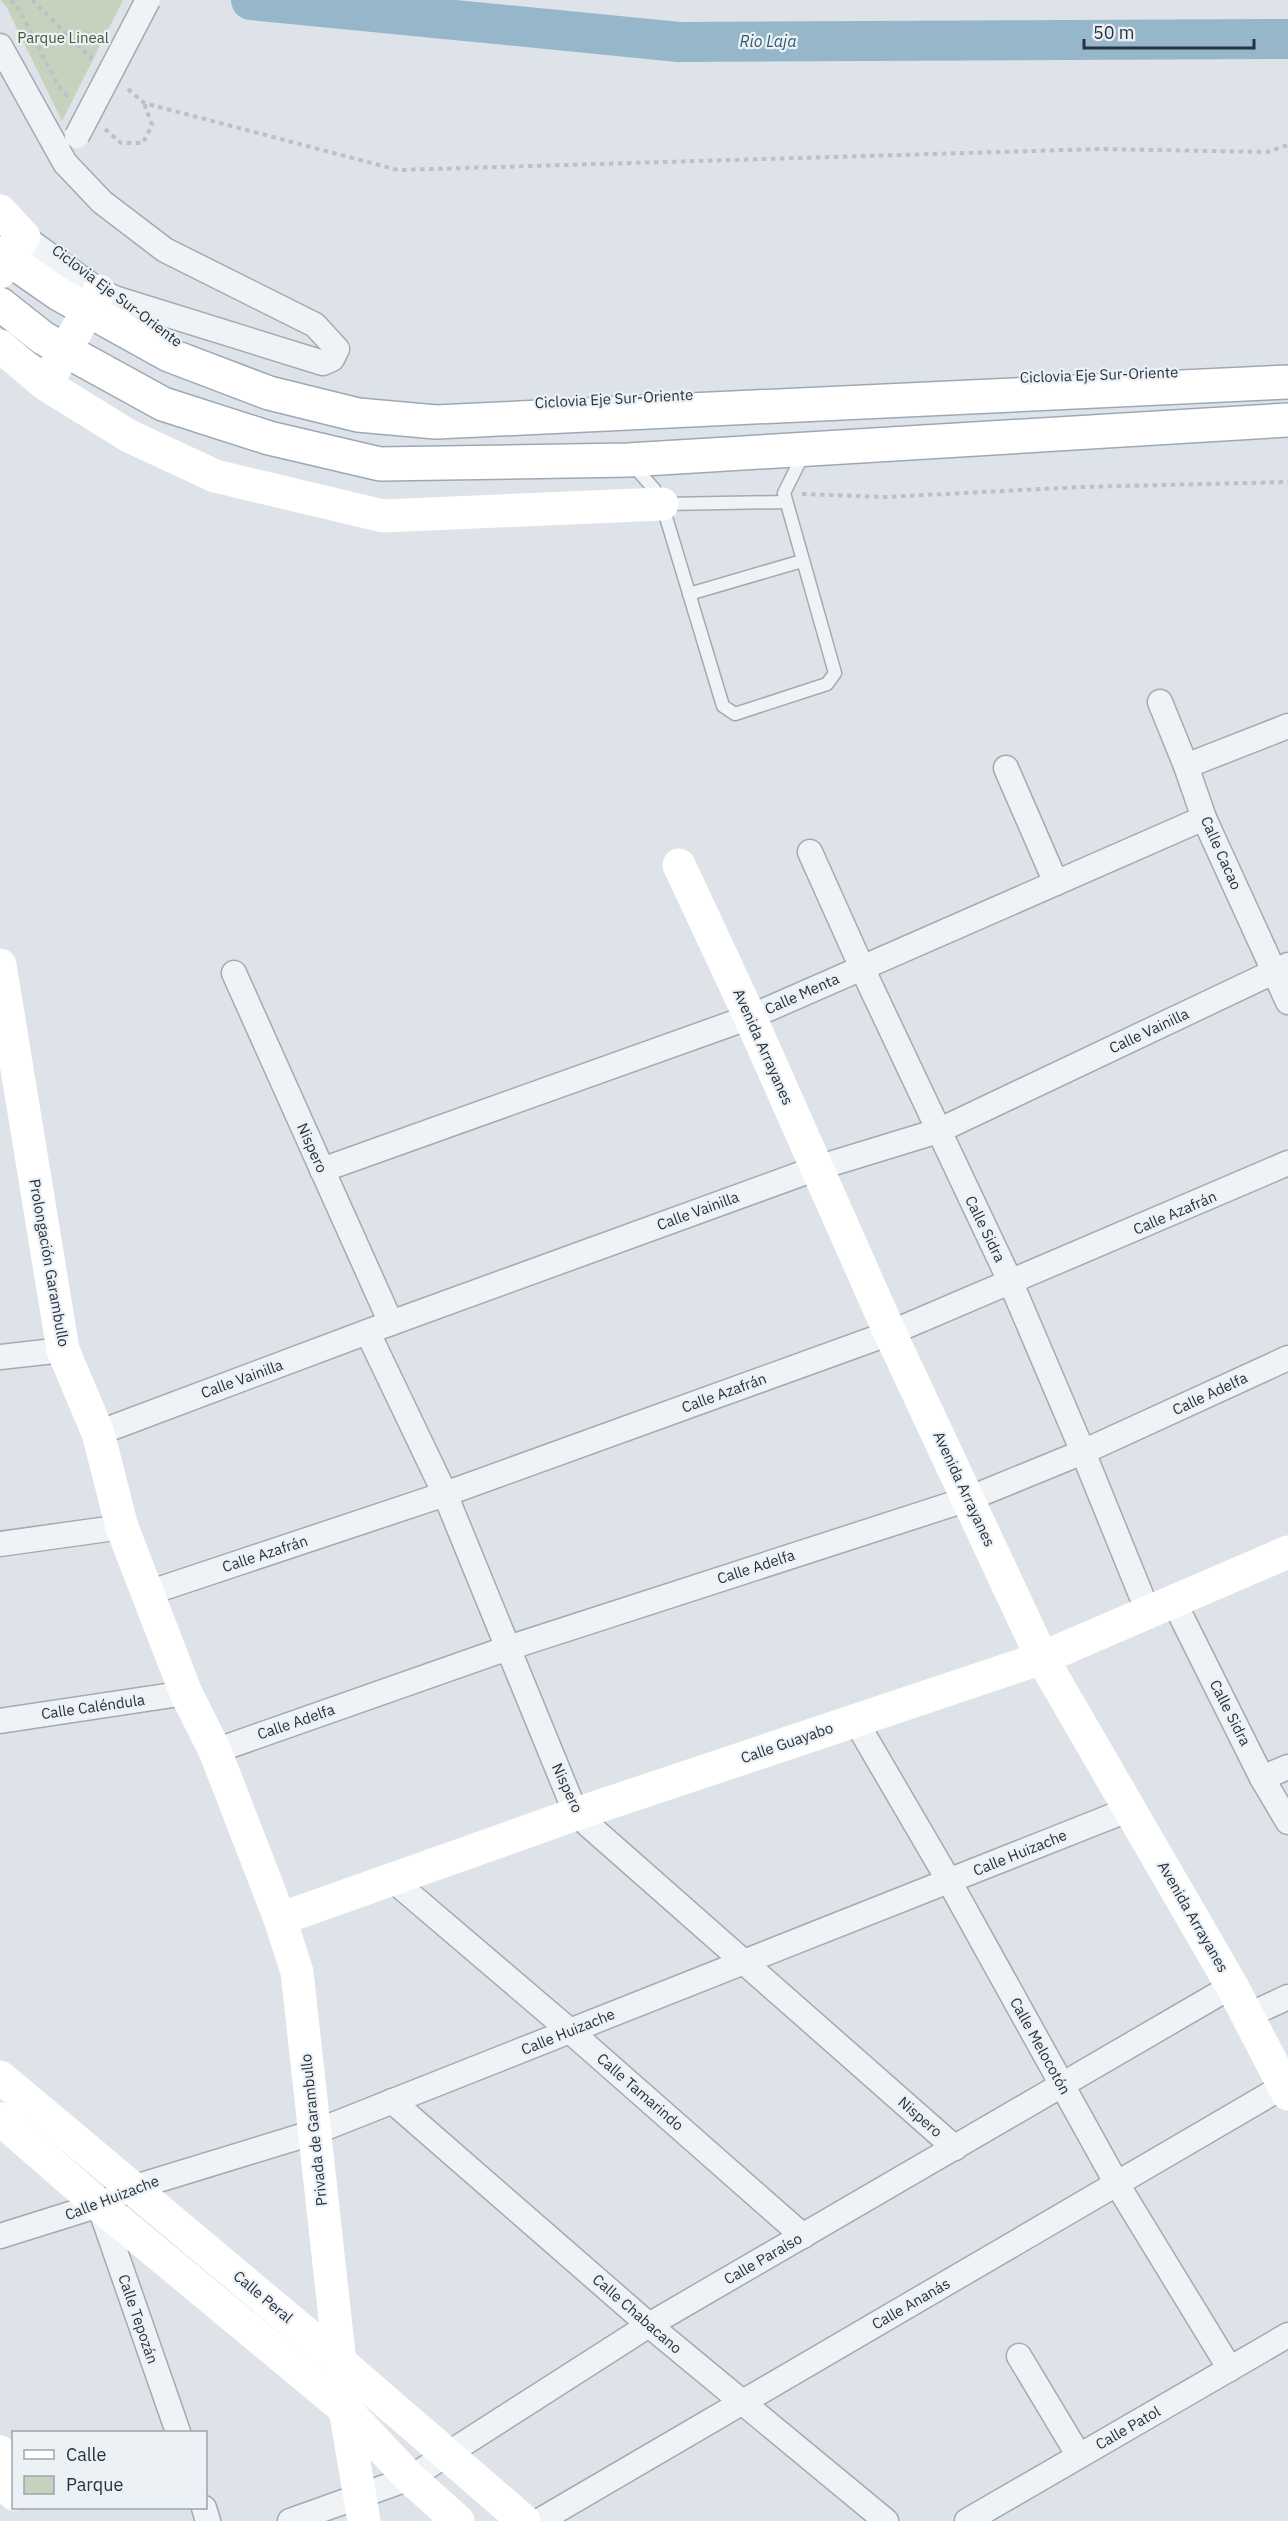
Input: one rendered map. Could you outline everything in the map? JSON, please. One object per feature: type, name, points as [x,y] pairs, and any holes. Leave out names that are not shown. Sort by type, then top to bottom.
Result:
[{"type":"main road","points":[[0,212],[8,256],[94,301],[169,355],[269,393],[358,415],[436,422],[1288,382]]},
{"type":"main road","points":[[45,384],[94,301]]},
{"type":"main road","points":[[0,304],[43,338],[163,404],[269,438],[380,464],[628,460],[1288,420]]},
{"type":"main road","points":[[0,346],[45,384],[129,436],[215,476],[383,516],[662,504]]},
{"type":"main road","name":"Avenida Arrayanes","points":[[679,864],[750,1017],[890,1333],[1042,1658],[1232,1986],[1286,2090]]},
{"type":"main road","name":"Prolongación Garambullo","points":[[0,965],[63,1350],[98,1433],[122,1527],[186,1693],[215,1751]]},
{"type":"main road","name":"Calle Guayabo","points":[[280,1919],[576,1814],[1042,1658],[1288,1552]]},
{"type":"main road","name":"Privada de Garambullo","points":[[215,1751],[280,1919],[297,1972],[345,2409],[362,2509]]},
{"type":"main road","name":"Calle Peral","points":[[0,2077],[340,2362],[524,2521]]},
{"type":"main road","points":[[0,2119],[99,2205],[345,2409],[410,2478],[458,2521]]},
{"type":"main road","points":[[0,2452],[12,2488]]},
{"type":"street","points":[[65,163],[148,0]]},
{"type":"street","points":[[0,46],[65,163],[102,202],[165,250],[315,325],[337,349],[332,359],[323,363],[117,299],[94,301]]},
{"type":"street","name":"Calle Cacao","points":[[1160,702],[1186,765],[1204,818],[1281,968],[1288,1002]]},
{"type":"street","points":[[1186,765],[1288,726]]},
{"type":"street","points":[[1006,768],[1056,883]]},
{"type":"street","name":"Calle Menta","points":[[322,1170],[750,1017],[1204,818]]},
{"type":"street","name":"Calle Sidra","points":[[810,852],[938,1131],[1011,1283],[1083,1452],[1161,1607],[1288,1822]]},
{"type":"street","name":"Calle Vainilla","points":[[98,1433],[817,1168],[938,1131],[1281,968]]},
{"type":"street","name":"Nispero","points":[[234,973],[392,1323]]},
{"type":"street","name":"Calle Azafrán","points":[[148,1593],[445,1494],[890,1333],[1288,1163]]},
{"type":"street","name":"Nispero","points":[[368,1333],[445,1494],[576,1814],[955,2148]]},
{"type":"street","points":[[0,1357],[63,1350]]},
{"type":"street","name":"Calle Adelfa","points":[[215,1751],[508,1648],[968,1499],[1083,1452],[1288,1358]]},
{"type":"street","points":[[0,1544],[122,1527]]},
{"type":"street","name":"Calle Caléndula","points":[[0,1721],[186,1693]]},
{"type":"street","name":"Calle Melocotón","points":[[855,1720],[949,1881],[1117,2184],[1230,2368]]},
{"type":"street","points":[[1262,1778],[1288,1767]]},
{"type":"street","name":"Calle Huizache","points":[[0,2236],[99,2205],[132,2188],[315,2132],[1130,1809]]},
{"type":"street","name":"Calle Tamarindo","points":[[393,1880],[570,2031],[803,2236]]},
{"type":"street","name":"Calle Paraíso","points":[[290,2521],[362,2509],[649,2325],[1232,1986]]},
{"type":"street","points":[[1247,2016],[1288,1997]]},
{"type":"street","name":"Calle Ananás","points":[[539,2521],[1117,2184],[1286,2090]]},
{"type":"street","name":"Calle Chabacano","points":[[392,2101],[649,2325],[886,2521]]},
{"type":"street","name":"Calle Tepozán","points":[[99,2205],[177,2431]]},
{"type":"street","name":"Calle Patol","points":[[967,2521],[1288,2335]]},
{"type":"street","points":[[1019,2356],[1079,2456]]},
{"type":"lane","points":[[628,460],[654,489],[662,504],[723,706],[735,714],[827,684],[835,672],[784,493],[806,449]]},
{"type":"lane","points":[[662,504],[786,502]]},
{"type":"lane","points":[[689,594],[802,561]]},
{"type":"path","points":[[32,0],[100,66]]},
{"type":"path","points":[[126,88],[144,103],[398,170],[1099,149],[1267,152],[1288,146]]},
{"type":"green space","name":"Parque Lineal","points":[[0,0],[123,0],[62,121],[6,6]]},
{"type":"waterway","name":"Rio Laja","points":[[251,0],[679,42],[1288,39]]}]
